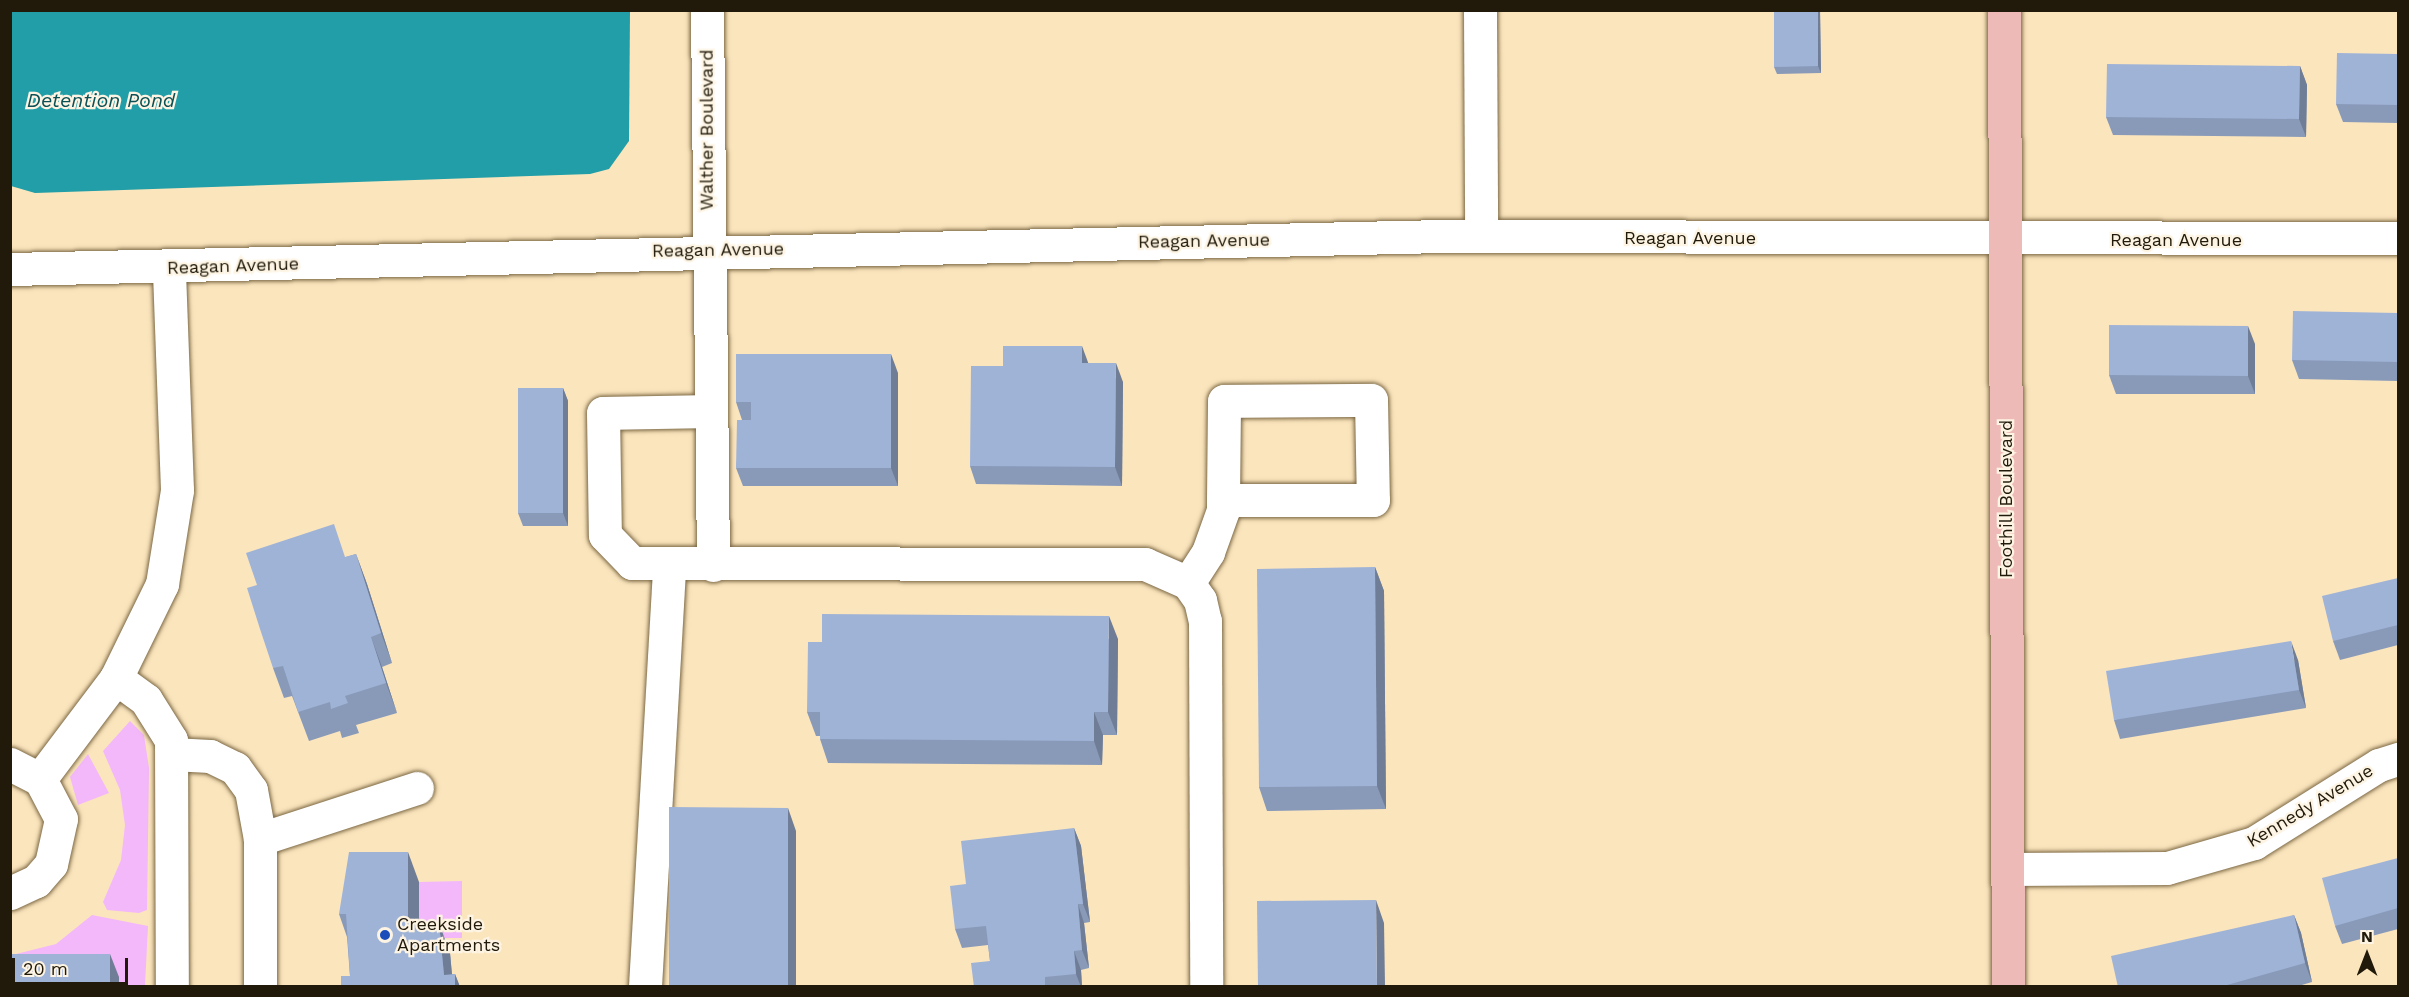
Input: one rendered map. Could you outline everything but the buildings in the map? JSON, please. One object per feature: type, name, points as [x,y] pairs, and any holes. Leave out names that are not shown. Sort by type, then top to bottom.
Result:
[{"type":"main road","name":"Foothill Boulevard","points":[[2004,10],[2008,987]]},
{"type":"street","name":"Walther Boulevard","points":[[707,10],[713,565]]},
{"type":"street","points":[[1480,10],[1481,236]]},
{"type":"street","name":"Reagan Avenue","points":[[10,269],[168,268],[708,250],[1481,236],[2005,241],[2398,238]]},
{"type":"street","points":[[40,778],[116,678],[162,584],[172,537],[176,425],[168,268]]},
{"type":"street","points":[[1188,583],[1217,532],[1223,500],[1224,401],[1371,400],[1373,500],[1223,500]]},
{"type":"street","points":[[710,411],[603,413],[605,535],[632,563],[713,565],[1145,564],[1188,583],[1200,600],[1205,621],[1206,987]]},
{"type":"street","points":[[645,987],[669,564]]},
{"type":"street","points":[[116,678],[163,720],[172,754],[172,987]]},
{"type":"street","points":[[172,754],[210,756],[235,768],[251,790],[260,839],[260,987]]},
{"type":"street","name":"Kennedy Avenue","points":[[2007,869],[2178,865],[2254,843],[2379,765],[2398,759]]},
{"type":"street","points":[[10,764],[40,778],[54,797],[60,843],[51,864],[36,881],[10,893]]},
{"type":"street","points":[[260,839],[417,788]]},
{"type":"shaded area","points":[[130,721],[144,735],[149,768],[147,910],[139,913],[107,910],[103,902],[121,860],[125,825],[120,790],[103,751]]},
{"type":"shaded area","points":[[88,754],[109,793],[78,805],[70,777]]},
{"type":"shaded area","points":[[462,881],[462,938],[419,938],[419,882]]},
{"type":"shaded area","points":[[92,915],[148,926],[145,986],[119,986],[16,954],[56,944]]},
{"type":"water","name":"Detention Pond","points":[[10,11],[630,11],[629,141],[609,169],[590,174],[35,193],[11,186]]},
{"type":"place","name":"Creekside Apartments","points":[[385,935]]}]
